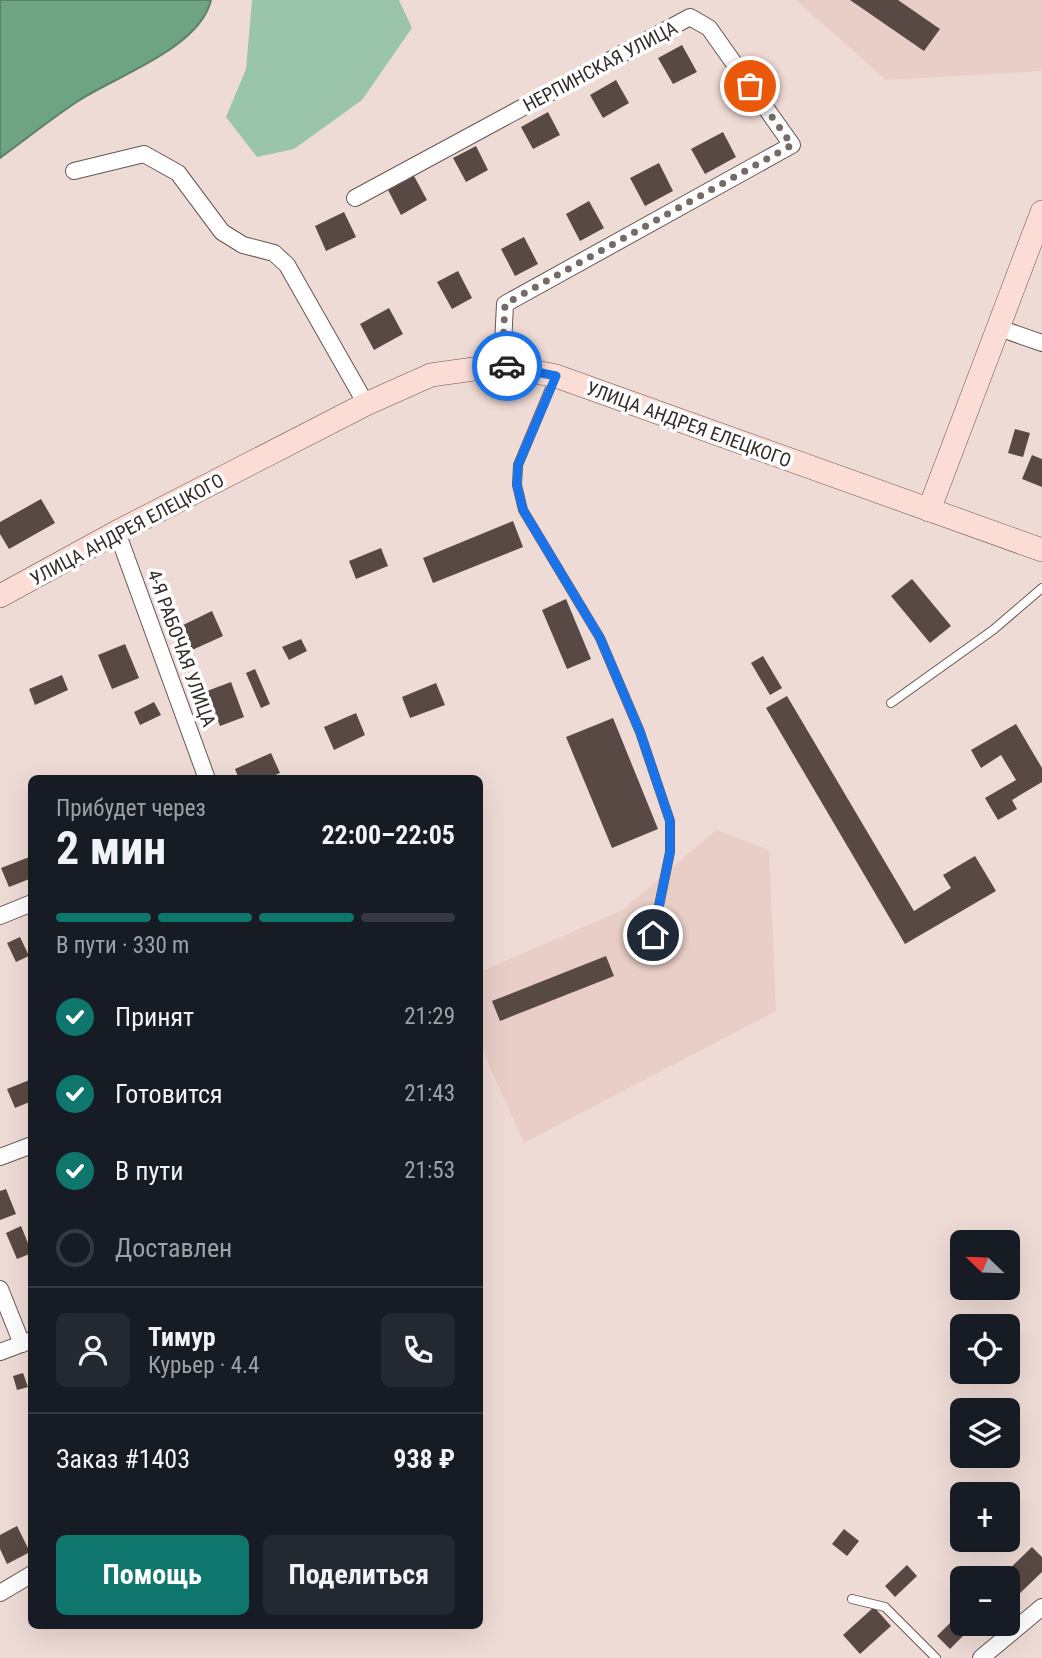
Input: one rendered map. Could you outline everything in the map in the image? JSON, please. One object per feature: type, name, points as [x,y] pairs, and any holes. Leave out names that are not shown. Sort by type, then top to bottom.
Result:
[{"type":"main road","points":[[929,510],[1042,212]]},
{"type":"main road","name":"УЛИЦА АНДРЕЯ ЕЛЕЦКОГО","points":[[0,596],[117,532],[366,404],[431,375],[502,365],[556,376],[1042,550]]},
{"type":"street","name":"НЕРПИНСКАЯ УЛИЦА","points":[[355,198],[690,17],[709,27],[792,145],[505,304],[502,365]]},
{"type":"street","points":[[74,171],[144,154],[178,173],[222,232],[243,245],[274,253],[287,265],[366,404]]},
{"type":"street","points":[[999,328],[1042,343]]},
{"type":"street","name":"4-Я РАБОЧАЯ УЛИЦА","points":[[117,532],[206,775]]},
{"type":"street","points":[[0,916],[28,905]]},
{"type":"street","points":[[0,1157],[28,1146]]},
{"type":"street","points":[[0,1289],[27,1342],[0,1352]]},
{"type":"street","points":[[0,1592],[28,1576]]},
{"type":"street","points":[[981,1658],[1042,1607]]},
{"type":"lane","points":[[556,376],[518,465],[517,485],[523,510],[600,638],[640,732],[670,821],[670,852],[653,935]]},
{"type":"lane","points":[[891,703],[993,630],[1042,588]]},
{"type":"lane","points":[[852,1599],[885,1607],[936,1658]]},
{"type":"shaded area","points":[[0,0],[211,0],[204,17],[191,33],[174,46],[78,101],[0,158]]},
{"type":"shaded area","points":[[252,0],[399,0],[412,28],[362,100],[294,149],[257,157],[226,117],[246,69]]},
{"type":"shaded area","points":[[796,0],[1042,0],[1042,71],[886,80]]},
{"type":"shaded area","points":[[716,830],[769,850],[776,1011],[524,1143],[483,1052],[483,971],[623,910]]},
{"type":"building","points":[[850,0],[898,0],[940,29],[924,51]]},
{"type":"building","points":[[682,45],[697,72],[673,84],[658,58]]},
{"type":"building","points":[[616,80],[629,103],[603,118],[590,95]]},
{"type":"building","points":[[548,112],[560,135],[533,149],[521,127]]},
{"type":"building","points":[[723,132],[736,157],[705,174],[691,149]]},
{"type":"building","points":[[476,146],[488,170],[466,182],[453,158]]},
{"type":"building","points":[[659,163],[673,191],[645,206],[630,178]]},
{"type":"building","points":[[414,176],[427,200],[401,215],[388,190]]},
{"type":"building","points":[[589,201],[604,228],[580,241],[566,214]]},
{"type":"building","points":[[344,212],[356,237],[326,251],[315,226]]},
{"type":"building","points":[[524,237],[538,264],[515,276],[501,249]]},
{"type":"building","points":[[458,271],[472,298],[452,309],[437,282]]},
{"type":"building","points":[[389,308],[403,334],[374,350],[360,324]]},
{"type":"building","points":[[1015,429],[1030,433],[1023,457],[1008,453]]},
{"type":"building","points":[[1032,455],[1042,459],[1042,487],[1022,479]]},
{"type":"building","points":[[41,499],[55,523],[9,549],[0,534],[0,522]]},
{"type":"building","points":[[513,521],[523,547],[433,583],[423,558]]},
{"type":"building","points":[[381,548],[388,566],[356,579],[349,561]]},
{"type":"building","points":[[912,579],[951,626],[930,643],[891,596]]},
{"type":"building","points":[[566,599],[591,659],[567,669],[542,610]]},
{"type":"building","points":[[212,611],[223,636],[190,651],[179,627]]},
{"type":"building","points":[[301,639],[307,651],[289,660],[282,647]]},
{"type":"building","points":[[125,644],[139,678],[112,689],[98,655]]},
{"type":"building","points":[[763,656],[782,688],[770,695],[751,663]]},
{"type":"building","points":[[255,669],[270,704],[261,708],[246,673]]},
{"type":"building","points":[[62,675],[68,690],[35,705],[29,689]]},
{"type":"building","points":[[231,682],[244,717],[220,726],[207,691]]},
{"type":"building","points":[[436,683],[445,705],[410,718],[402,697]]},
{"type":"building","points":[[787,696],[914,911],[951,888],[943,875],[975,856],[996,891],[905,944],[766,708]]},
{"type":"building","points":[[154,702],[161,715],[140,725],[134,712]]},
{"type":"building","points":[[356,713],[365,735],[334,750],[324,727]]},
{"type":"building","points":[[613,718],[658,829],[612,848],[566,737]]},
{"type":"building","points":[[1016,724],[1042,768],[1042,782],[1012,800],[1017,809],[998,820],[985,798],[1016,780],[1001,755],[981,768],[971,750]]},
{"type":"building","points":[[271,753],[280,773],[237,775],[235,769]]},
{"type":"building","points":[[28,858],[28,880],[9,887],[1,868]]},
{"type":"building","points":[[20,937],[28,956],[16,962],[7,943]]},
{"type":"building","points":[[606,956],[614,976],[500,1021],[492,1001]]},
{"type":"building","points":[[28,1081],[28,1103],[15,1108],[7,1089]]},
{"type":"building","points":[[6,1189],[16,1214],[0,1220],[0,1191]]},
{"type":"building","points":[[21,1226],[28,1243],[28,1255],[17,1259],[6,1233]]},
{"type":"building","points":[[23,1373],[28,1387],[17,1390],[13,1376]]},
{"type":"building","points":[[17,1526],[28,1553],[7,1564],[0,1549],[0,1535]]},
{"type":"building","points":[[844,1529],[859,1541],[847,1556],[832,1544]]},
{"type":"building","points":[[1032,1547],[1042,1557],[1042,1572],[1020,1593],[1020,1566],[1012,1566]]},
{"type":"building","points":[[907,1565],[917,1576],[895,1597],[885,1586]]},
{"type":"building","points":[[874,1607],[891,1626],[860,1654],[843,1635]]},
{"type":"building","points":[[950,1623],[950,1636],[963,1636],[950,1649],[937,1636]]},
{"type":"way so far","points":[[507,366],[502,365],[505,304],[792,145],[750,86]]},
{"type":"route","points":[[507,366],[556,376],[530,431],[518,465],[517,485],[523,510],[600,638],[640,732],[670,821],[670,852],[653,935]]}]
